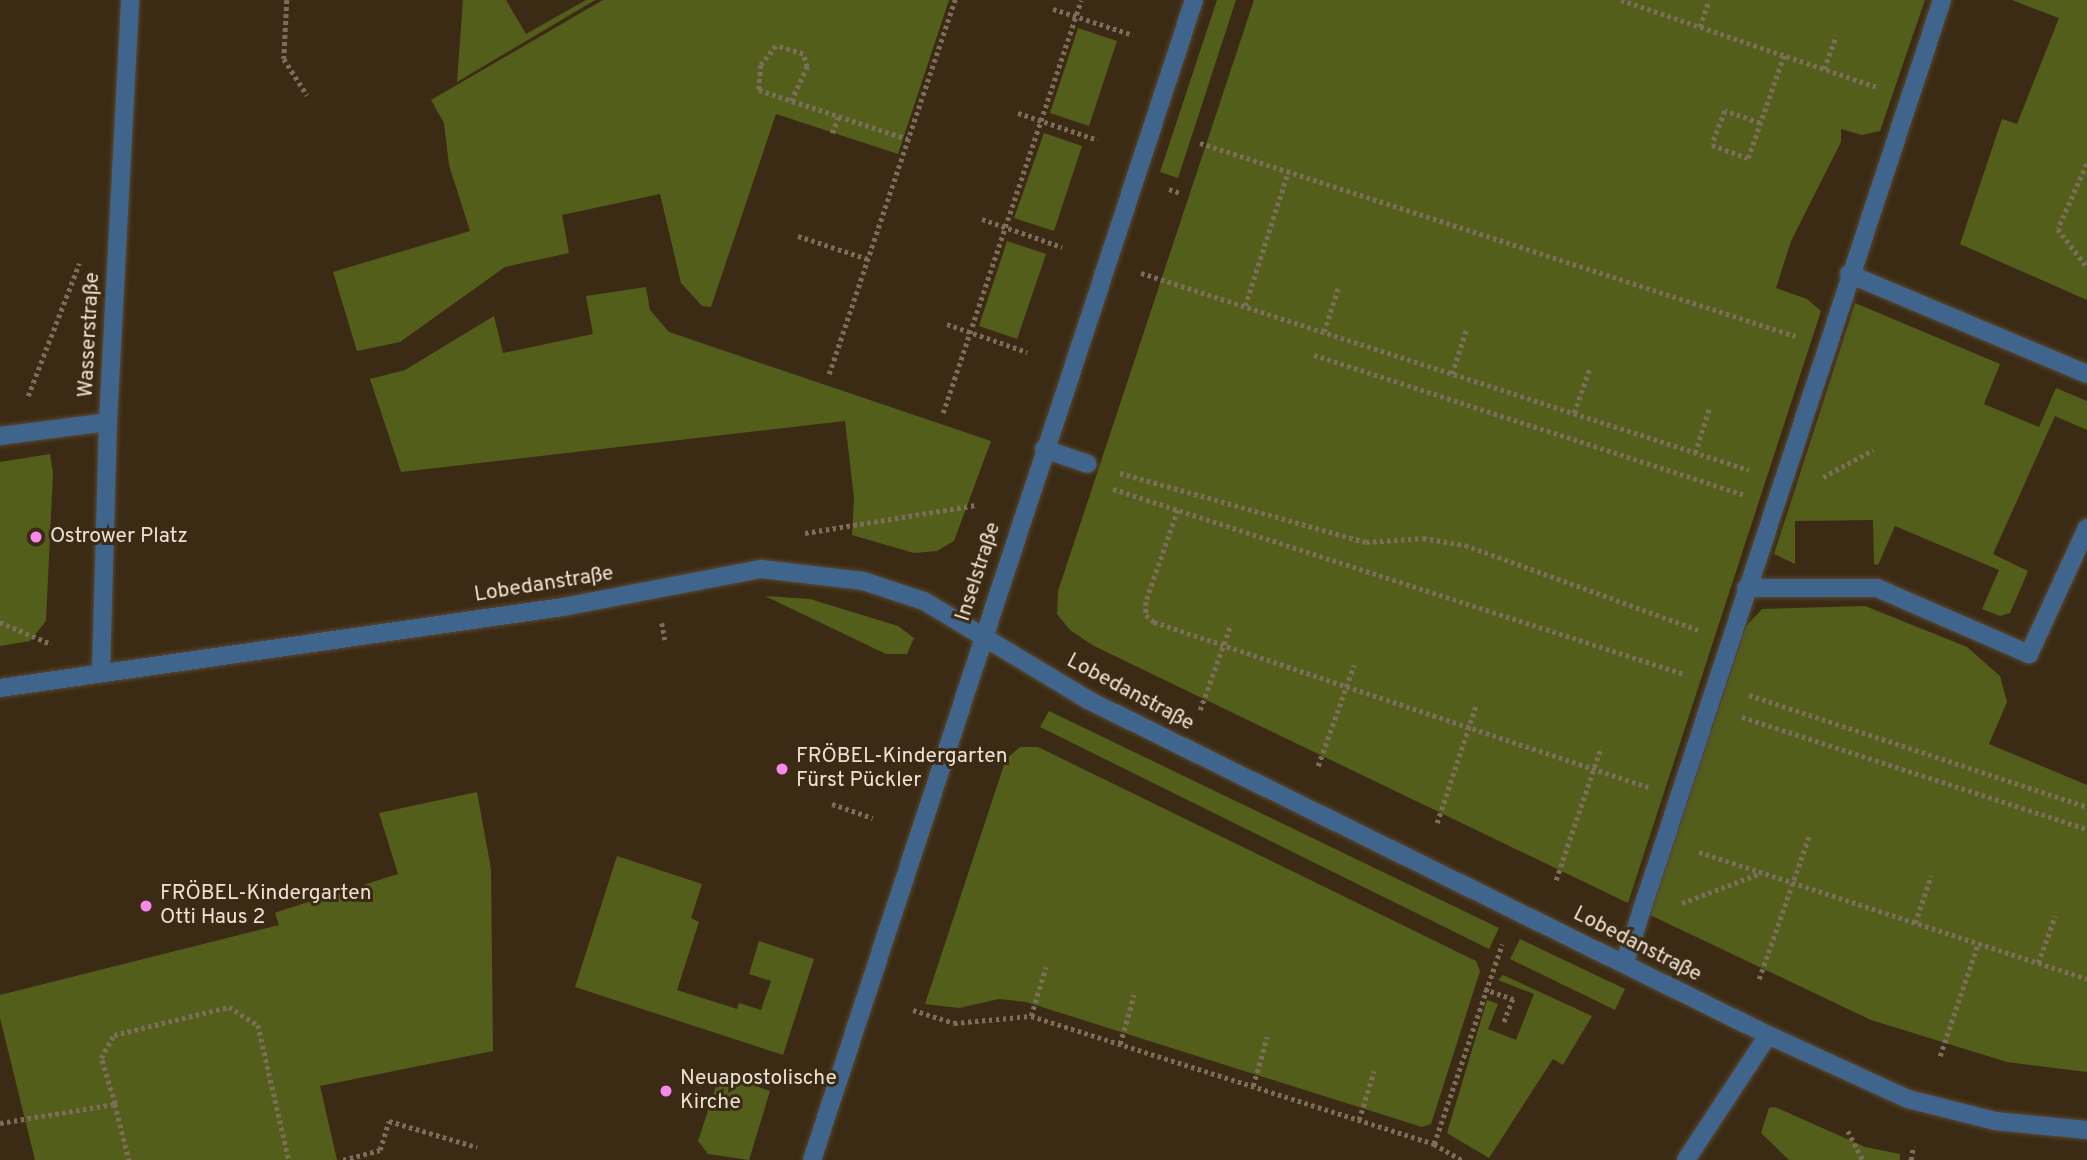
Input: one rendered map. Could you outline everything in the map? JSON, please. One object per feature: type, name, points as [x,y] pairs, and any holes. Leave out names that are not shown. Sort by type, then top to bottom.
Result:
[{"type":"street","name":"Wasserstraße","points":[[101,672],[108,422],[130,0]]},
{"type":"street","name":"Inselstraße","points":[[812,1160],[982,635],[1194,0]]},
{"type":"street","points":[[1624,964],[1849,274],[1942,0]]},
{"type":"street","points":[[1849,274],[2087,374]]},
{"type":"street","points":[[4,436],[108,422]]},
{"type":"street","points":[[1044,449],[1088,464]]},
{"type":"street","points":[[1746,588],[1877,588],[2029,654],[2087,528]]},
{"type":"street","name":"Lobedanstraße","points":[[101,672],[563,607],[761,569],[863,581],[924,601],[1088,700],[1768,1035],[1908,1099],[1996,1121],[2087,1130]]},
{"type":"street","points":[[0,688],[101,672]]},
{"type":"street","points":[[1686,1160],[1768,1035]]},
{"type":"path","points":[[287,0],[284,59],[307,95]]},
{"type":"path","points":[[829,374],[955,0]]},
{"type":"path","points":[[943,413],[1081,0]]},
{"type":"path","points":[[1621,0],[1865,83]]},
{"type":"path","points":[[1700,27],[1709,0]]},
{"type":"path","points":[[1053,9],[1133,35]]},
{"type":"path","points":[[1824,69],[1836,36]]},
{"type":"path","points":[[791,100],[807,67],[803,54],[776,46],[761,65],[759,90],[908,139]]},
{"type":"path","points":[[1760,123],[1725,111],[1712,145],[1748,158],[1784,55]]},
{"type":"path","points":[[1018,113],[1098,140]]},
{"type":"path","points":[[832,133],[839,116]]},
{"type":"path","points":[[1200,143],[1826,345]]},
{"type":"path","points":[[2087,164],[2058,229],[2087,267]]},
{"type":"path","points":[[1245,306],[1288,172]]},
{"type":"path","points":[[982,219],[1062,247]]},
{"type":"path","points":[[798,236],[868,259]]},
{"type":"path","points":[[4,436],[41,369],[82,255]]},
{"type":"path","points":[[1107,262],[1781,482]]},
{"type":"path","points":[[1324,332],[1339,285]]},
{"type":"path","points":[[947,324],[1027,352]]},
{"type":"path","points":[[1452,374],[1468,327]]},
{"type":"path","points":[[1314,355],[1774,505]]},
{"type":"path","points":[[1574,413],[1590,367]]},
{"type":"path","points":[[1695,453],[1710,406]]},
{"type":"path","points":[[1088,464],[1366,542],[1423,538],[1465,545],[1729,641]]},
{"type":"path","points":[[1106,486],[2087,807]]},
{"type":"path","points":[[805,533],[976,505]]},
{"type":"path","points":[[1178,510],[1146,602],[1146,615],[1154,622],[1678,797]]},
{"type":"path","points":[[662,622],[665,640]]},
{"type":"path","points":[[1200,710],[1231,624]]},
{"type":"path","points":[[1318,766],[1354,665]]},
{"type":"path","points":[[1437,822],[1476,705]]},
{"type":"path","points":[[1708,706],[2087,829]]},
{"type":"path","points":[[1556,880],[1601,747]]},
{"type":"path","points":[[832,804],[873,818]]},
{"type":"path","points":[[1759,979],[1809,836]]},
{"type":"path","points":[[1664,841],[2087,979]]},
{"type":"path","points":[[1639,919],[1761,873]]},
{"type":"path","points":[[1915,923],[1931,876]]},
{"type":"path","points":[[1434,1144],[1485,989],[1519,912]]},
{"type":"path","points":[[2038,963],[2055,916]]},
{"type":"path","points":[[1940,1056],[1978,944]]},
{"type":"path","points":[[1031,1016],[1046,967]]},
{"type":"path","points":[[1485,989],[1513,999],[1504,1023]]},
{"type":"path","points":[[1120,1044],[1134,995]]},
{"type":"path","points":[[130,1160],[101,1058],[114,1035],[229,1007],[258,1025],[289,1160]]},
{"type":"path","points":[[913,1010],[954,1023],[1031,1016],[1434,1144],[1461,1160]]},
{"type":"path","points":[[1253,1086],[1267,1037]]},
{"type":"path","points":[[1359,1120],[1374,1071]]},
{"type":"path","points":[[0,1123],[115,1104]]},
{"type":"path","points":[[343,1160],[380,1150],[389,1121],[477,1147]]},
{"type":"path","points":[[1848,1130],[1863,1160]]},
{"type":"path","points":[[1911,1160],[1913,1146]]},
{"type":"green space","points":[[463,0],[506,0],[526,34],[586,0],[595,0],[457,82]]},
{"type":"green space","points":[[603,0],[949,0],[898,154],[776,114],[711,307],[702,306],[681,283],[660,194],[562,215],[569,253],[505,267],[400,342],[357,351],[333,272],[470,231],[449,165],[444,123],[431,100]]},
{"type":"green space","points":[[1217,0],[1236,0],[1178,178],[1160,172]]},
{"type":"green space","points":[[1254,0],[1925,0],[1880,131],[1862,135],[1841,129],[1841,142],[1791,241],[1776,288],[1807,299],[1821,311],[1628,903],[1094,646],[1070,630],[1057,614],[1058,591]]},
{"type":"green space","points":[[2012,0],[2087,0],[2087,300],[1960,244],[2002,119],[2017,124],[2059,18]]},
{"type":"green space","points":[[1078,28],[1117,41],[1089,126],[1050,113]]},
{"type":"green space","points":[[1044,133],[1082,146],[1054,231],[1014,218]]},
{"type":"green space","points":[[1007,241],[1046,254],[1017,339],[979,326]]},
{"type":"green space","points":[[646,287],[650,310],[669,332],[991,441],[954,541],[937,551],[914,553],[852,535],[854,498],[845,421],[401,472],[370,379],[405,370],[494,316],[503,353],[593,334],[586,296]]},
{"type":"green space","points":[[1855,303],[2000,364],[1984,404],[2039,427],[2056,388],[2087,401],[2087,430],[2055,416],[1993,554],[2028,571],[2010,613],[2000,616],[1982,609],[1999,570],[1895,526],[1878,565],[1874,564],[1873,520],[1795,521],[1795,564],[1774,554]]},
{"type":"green space","name":"Ostrower Platz","points":[[50,454],[53,473],[46,621],[30,641],[0,646],[0,462]]},
{"type":"green space","points":[[765,596],[810,599],[898,626],[914,638],[907,654],[886,654]]},
{"type":"green space","points":[[1865,606],[1967,647],[2000,676],[2007,702],[1989,744],[2087,785],[2087,1072],[2007,1062],[1871,1020],[1650,915],[1746,626],[1762,609]]},
{"type":"green space","points":[[1049,711],[1499,928],[1489,949],[1040,727]]},
{"type":"green space","points":[[1020,747],[1038,747],[1476,961],[1480,971],[1431,1124],[1422,1127],[1026,1002],[999,999],[959,1008],[925,1004],[1006,759]]},
{"type":"green space","points":[[477,792],[491,869],[493,1051],[320,1086],[337,1160],[35,1160],[0,1018],[0,995],[279,925],[275,913],[398,874],[379,813]]},
{"type":"green space","points":[[617,856],[702,884],[691,918],[699,922],[677,990],[737,1009],[739,1003],[761,1010],[771,981],[749,974],[759,941],[814,959],[783,1055],[575,987]]},
{"type":"green space","points":[[1520,939],[1625,989],[1615,1010],[1510,959]]},
{"type":"green space","points":[[1503,975],[1592,1016],[1563,1065],[1553,1059],[1489,1158],[1447,1133],[1487,1000],[1498,1004],[1488,1029],[1516,1040],[1534,994],[1498,980]]},
{"type":"green space","points":[[720,1074],[770,1091],[749,1160],[708,1154],[698,1141]]},
{"type":"green space","points":[[1775,1107],[1865,1147],[1900,1154],[1900,1160],[1789,1160],[1761,1133],[1769,1108]]},
{"type":"place","name":"Ostrower Platz","points":[[36,537]]},
{"type":"place","name":"FRÖBEL-Kindergarten Fürst Pückler","points":[[782,769]]},
{"type":"place","name":"FRÖBEL-Kindergarten Otti Haus 2","points":[[146,906]]},
{"type":"place","name":"Neuapostolische Kirche","points":[[666,1091]]}]
